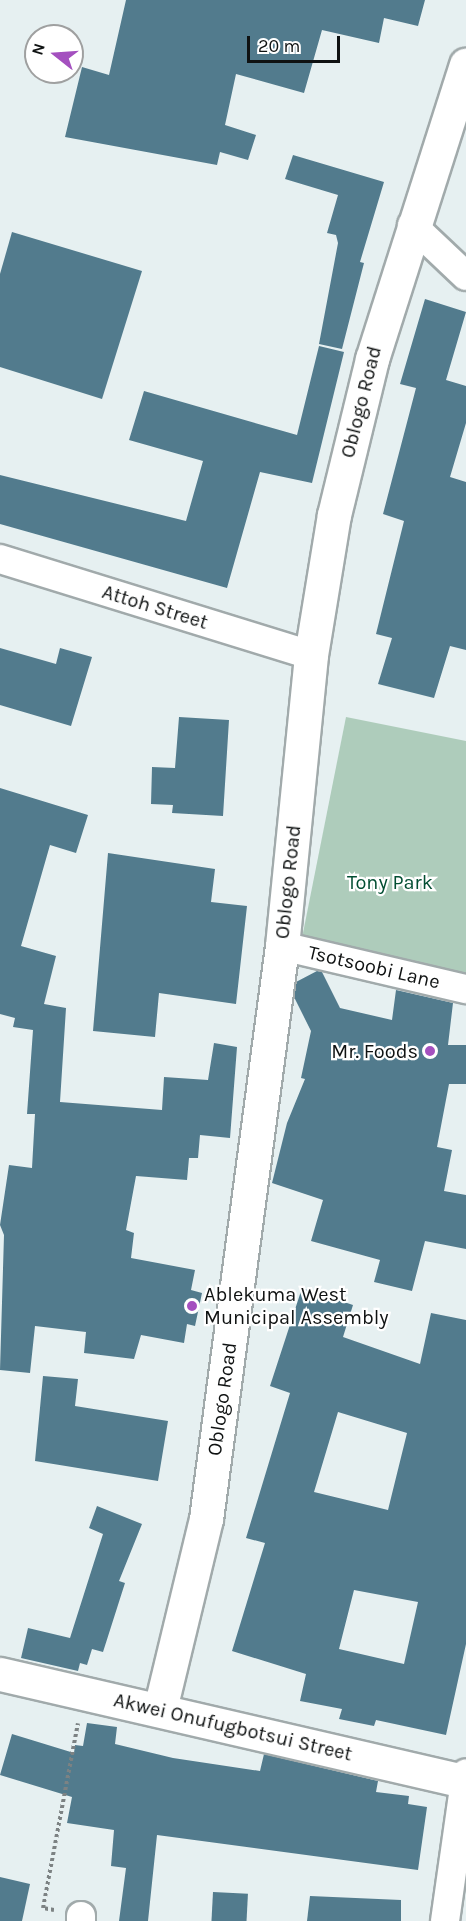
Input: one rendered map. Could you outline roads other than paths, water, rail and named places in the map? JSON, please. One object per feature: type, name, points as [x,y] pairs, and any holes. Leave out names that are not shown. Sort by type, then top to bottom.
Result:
[{"type":"main road","name":"Oblogo Road","points":[[160,1709],[206,1519],[282,946],[311,655],[351,437],[412,225],[464,81]]},
{"type":"main road","name":"Akwei Onufugbotsui Street","points":[[0,1674],[466,1779]]},
{"type":"street","points":[[412,225],[466,276]]},
{"type":"street","name":"Attoh Street","points":[[0,559],[311,655]]},
{"type":"street","name":"Tsotsoobi Lane","points":[[282,946],[466,988]]},
{"type":"street","points":[[446,1921],[466,1779]]},
{"type":"place","name":"Mr. Foods","points":[[430,1051]]},
{"type":"place","name":"Ablekuma West Municipal Assembly","points":[[192,1306]]},
{"type":"park label","name":"Tony Park","points":[[390,882]]}]
